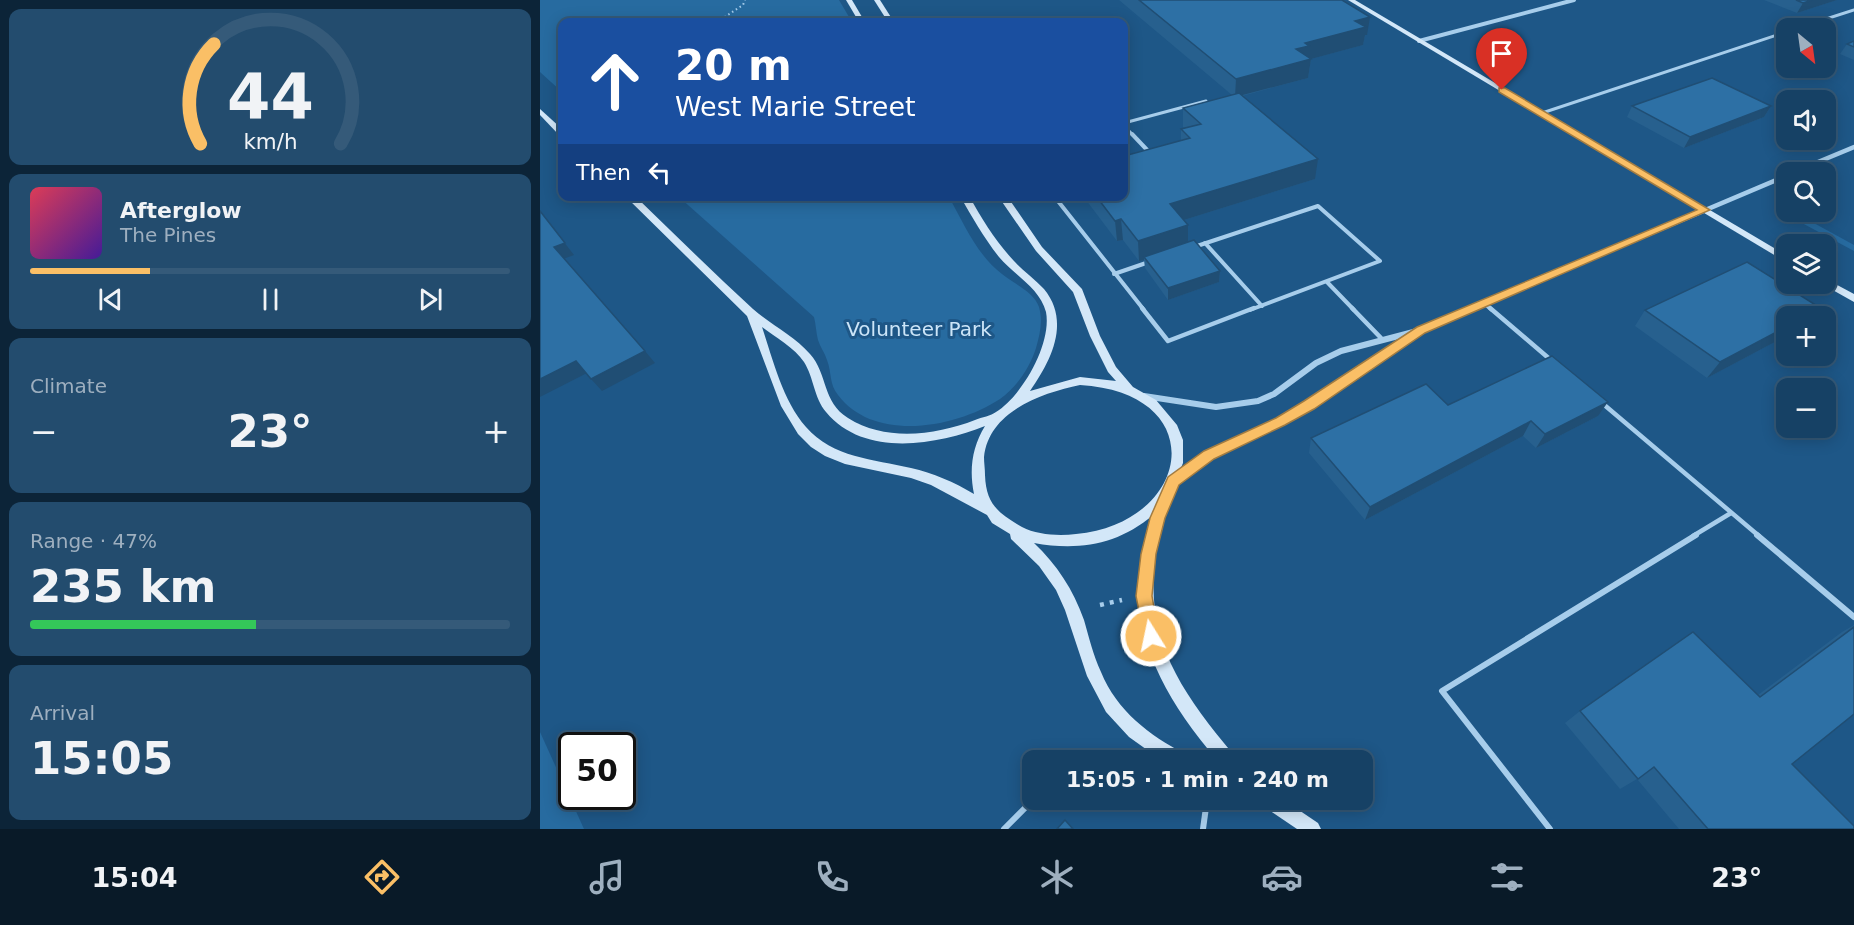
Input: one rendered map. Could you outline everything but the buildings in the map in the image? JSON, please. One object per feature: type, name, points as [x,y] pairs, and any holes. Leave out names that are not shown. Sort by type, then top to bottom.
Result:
[{"type":"main road","points":[[849,0],[860,18]]},
{"type":"main road","points":[[877,0],[888,18]]},
{"type":"main road","points":[[1351,0],[1776,253]]},
{"type":"main road","points":[[540,111],[558,129]]},
{"type":"main road","points":[[634,201],[751,312],[805,355],[812,363],[829,408],[850,426],[884,436],[920,438],[949,434],[999,416]]},
{"type":"main road","points":[[967,201],[996,247],[1040,291],[1052,315],[1052,333],[1045,356],[1034,377],[1011,407]]},
{"type":"main road","points":[[1005,201],[1039,249],[1078,291],[1095,336],[1112,369],[1128,388]]},
{"type":"main road","points":[[1836,288],[1854,299]]},
{"type":"main road","points":[[751,312],[787,405],[802,430],[812,440],[824,450],[852,463],[926,477],[989,511],[1040,556],[1066,593],[1098,686],[1114,712],[1135,734],[1156,750]]},
{"type":"main road","points":[[989,511],[978,490],[975,468],[981,439],[999,416],[1032,394],[1055,385],[1080,381],[1105,382],[1128,388],[1159,407],[1174,429],[1179,454],[1170,488],[1157,518],[1144,596],[1151,636],[1177,695],[1197,727],[1218,750]]},
{"type":"main road","points":[[1006,526],[1027,537],[1055,543],[1085,542],[1114,534],[1140,520],[1170,488]]},
{"type":"main road","points":[[1284,810],[1312,829]]},
{"type":"street","points":[[1419,41],[1574,0]]},
{"type":"street","points":[[1818,162],[1854,147]]},
{"type":"street","points":[[1144,396],[1190,405],[1250,404],[1270,396],[1316,363],[1381,338],[1421,330],[1776,180]]},
{"type":"street","points":[[1170,488],[1209,455],[1300,410],[1421,330]]},
{"type":"lane","points":[[1829,18],[1854,10]]},
{"type":"lane","points":[[1542,114],[1776,35]]},
{"type":"lane","points":[[1128,123],[1206,101]]},
{"type":"lane","points":[[1128,128],[1154,156],[1144,159]]},
{"type":"lane","points":[[1058,201],[1168,341],[1380,261],[1318,206],[1182,251]]},
{"type":"lane","points":[[1205,243],[1262,306]]},
{"type":"lane","points":[[1114,274],[1160,258]]},
{"type":"lane","points":[[1327,282],[1381,338]]},
{"type":"lane","points":[[1485,304],[1559,367]]},
{"type":"lane","points":[[1595,397],[1854,617]]},
{"type":"lane","points":[[1550,829],[1442,691],[1731,513]]},
{"type":"lane","points":[[1004,829],[1023,810]]},
{"type":"lane","points":[[1203,829],[1206,810]]},
{"type":"path","points":[[723,18],[743,5],[745,0]]},
{"type":"path","points":[[1092,607],[1122,600]]},
{"type":"green space","points":[[540,0],[839,0],[850,18],[558,18],[558,88],[540,72]]},
{"type":"green space","name":"Volunteer Park","points":[[684,201],[951,201],[985,258],[1033,297],[1039,307],[1041,317],[1036,348],[1030,362],[1017,383],[1006,394],[982,409],[961,417],[916,426],[893,425],[872,420],[853,410],[838,395],[818,340],[814,317]]},
{"type":"green space","points":[[1800,222],[1812,222],[1834,234],[1822,234]]},
{"type":"green space","points":[[1836,235],[1854,245],[1854,251],[1836,241]]},
{"type":"green space","points":[[540,732],[558,772],[558,810],[575,810],[584,829],[540,829]]},
{"type":"route","points":[[1151,636],[1144,596],[1149,554],[1157,518],[1173,481],[1209,455],[1281,422],[1309,405],[1421,330],[1705,210],[1502,90]]}]
